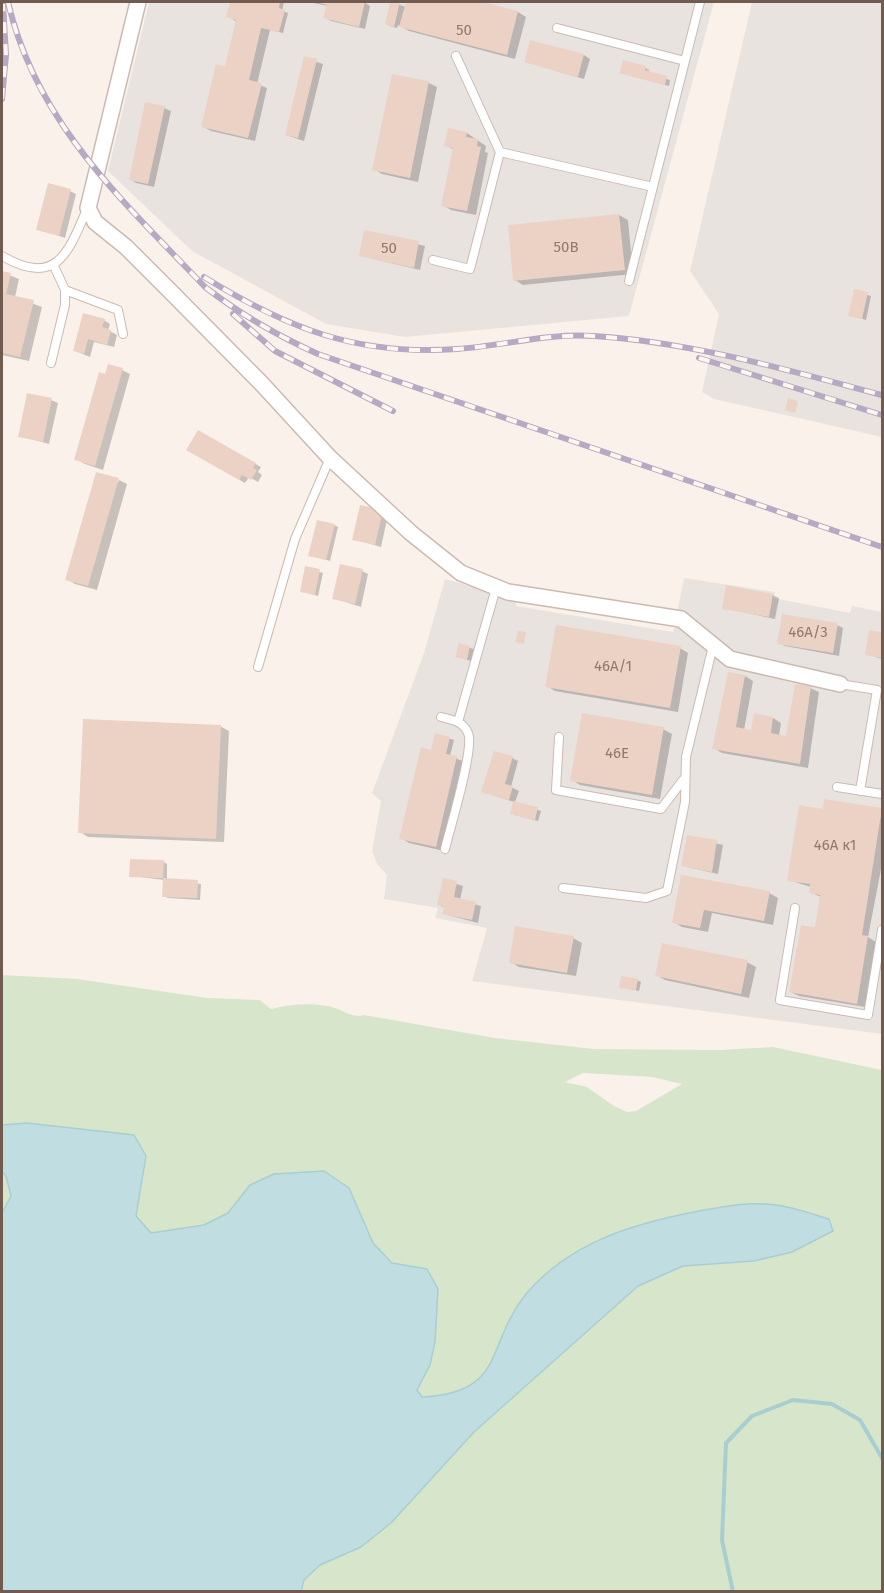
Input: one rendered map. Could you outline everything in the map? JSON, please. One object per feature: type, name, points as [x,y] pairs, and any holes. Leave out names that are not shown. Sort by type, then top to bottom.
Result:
[{"type":"street","points":[[138,2],[88,208],[95,222],[126,247],[187,308],[330,458],[411,533],[461,573],[496,588],[531,597],[681,619],[730,659],[840,684]]},
{"type":"lane","points":[[629,281],[700,2]]},
{"type":"lane","points":[[557,28],[685,61]]},
{"type":"lane","points":[[433,260],[470,269],[500,152],[456,56]]},
{"type":"lane","points":[[500,152],[653,187]]},
{"type":"lane","points":[[2,256],[13,263],[41,268],[54,266],[61,261],[88,208]]},
{"type":"lane","points":[[51,363],[65,305],[65,290],[54,266]]},
{"type":"lane","points":[[65,290],[118,310],[123,334]]},
{"type":"lane","points":[[258,667],[296,539],[330,458]]},
{"type":"lane","points":[[459,722],[496,588]]},
{"type":"lane","points":[[563,888],[646,898],[667,891],[684,802],[686,757],[713,646]]},
{"type":"lane","points":[[840,684],[880,691],[860,791]]},
{"type":"lane","points":[[441,717],[459,722],[470,735],[471,745],[445,849]]},
{"type":"lane","points":[[559,737],[556,790],[661,809],[684,779]]},
{"type":"lane","points":[[837,787],[882,794]]},
{"type":"lane","points":[[795,908],[780,1000],[868,1015],[882,930]]},
{"type":"shaded area","points":[[149,2],[714,2],[629,316],[405,337],[326,324],[192,251],[108,171]]},
{"type":"shaded area","points":[[752,2],[882,2],[882,437],[714,399],[702,392],[719,314],[690,271]]},
{"type":"shaded area","points":[[684,578],[775,592],[774,598],[850,613],[852,606],[882,612],[882,1034],[472,981],[487,928],[435,918],[438,908],[384,899],[387,875],[377,864],[372,851],[381,801],[372,793],[424,653],[445,579],[517,599],[516,606],[673,632]]},
{"type":"green space","points":[[2,975],[77,979],[208,998],[260,1000],[271,1009],[299,1004],[321,1005],[355,1016],[364,1015],[495,1038],[594,1049],[720,1050],[773,1047],[882,1070],[882,1591],[301,1591],[304,1580],[320,1565],[361,1547],[474,1432],[638,1286],[683,1266],[754,1261],[829,1219],[510,1319],[489,1365],[471,1385],[442,1396],[421,1398],[417,1390],[430,1365],[427,1269],[393,1263],[373,1243],[349,1188],[250,1185],[228,1213],[203,1225],[151,1233],[136,1216],[145,1156],[91,1131],[27,1123],[2,1125]],"holes":[[[583,1073],[652,1077],[682,1084],[636,1111],[627,1112],[614,1106],[587,1087],[565,1082]]]},
{"type":"green space","points":[[2,1172],[6,1176],[11,1196],[2,1213]]},
{"type":"water","points":[[27,1123],[134,1135],[146,1156],[136,1216],[151,1233],[204,1225],[228,1213],[250,1185],[274,1174],[324,1171],[349,1188],[373,1243],[392,1263],[427,1269],[438,1289],[435,1342],[430,1365],[417,1390],[422,1397],[449,1393],[468,1386],[481,1376],[490,1363],[513,1313],[526,1294],[562,1261],[603,1238],[671,1217],[745,1204],[789,1207],[829,1219],[833,1231],[792,1252],[754,1261],[683,1266],[638,1286],[474,1432],[391,1523],[361,1547],[320,1565],[304,1580],[301,1591],[2,1591],[2,1213],[11,1196],[6,1176],[2,1172],[2,1125]]},
{"type":"building","points":[[230,2],[280,2],[279,8],[285,10],[279,32],[261,28],[249,80],[262,83],[248,138],[201,127],[216,64],[225,66],[236,20],[226,17]]},
{"type":"building","points":[[316,2],[365,2],[359,27],[323,18],[327,5]]},
{"type":"building","points":[[390,2],[400,2],[394,27],[385,24]]},
{"type":"building","points":[[406,2],[483,2],[518,11],[507,55],[399,27]]},
{"type":"building","points":[[530,40],[584,54],[578,77],[524,62]]},
{"type":"building","points":[[304,56],[317,59],[298,138],[285,135]]},
{"type":"building","points":[[623,60],[646,66],[645,70],[667,76],[665,85],[619,73]]},
{"type":"building","points":[[392,74],[429,81],[410,178],[372,170]]},
{"type":"building","points":[[145,102],[165,106],[148,184],[129,180]]},
{"type":"building","points":[[448,128],[467,132],[466,137],[478,139],[477,146],[481,147],[467,211],[441,206],[453,148],[444,146]]},
{"type":"building","points":[[48,183],[71,189],[59,236],[36,230]]},
{"type":"building","points":[[619,214],[625,270],[513,281],[508,225]]},
{"type":"building","points":[[364,230],[419,241],[414,268],[359,256]]},
{"type":"building","points":[[2,271],[11,273],[6,294],[34,300],[20,357],[2,353]]},
{"type":"building","points":[[854,289],[868,292],[862,319],[848,316]]},
{"type":"building","points":[[83,313],[105,319],[102,327],[111,330],[107,345],[88,339],[84,354],[73,351]]},
{"type":"building","points":[[108,364],[123,368],[95,466],[74,460],[99,372],[105,374]]},
{"type":"building","points":[[27,393],[52,398],[43,442],[18,437]]},
{"type":"building","points":[[788,398],[798,401],[795,413],[785,410]]},
{"type":"building","points":[[198,430],[256,463],[253,468],[257,470],[251,480],[242,475],[239,480],[186,450]]},
{"type":"building","points":[[96,472],[119,478],[88,586],[65,580]]},
{"type":"building","points":[[360,505],[383,510],[375,545],[352,540]]},
{"type":"building","points":[[317,520],[335,524],[326,560],[308,556]]},
{"type":"building","points":[[340,564],[363,569],[355,604],[332,599]]},
{"type":"building","points":[[305,566],[320,569],[315,595],[300,592]]},
{"type":"building","points":[[726,585],[773,594],[769,617],[722,609]]},
{"type":"building","points":[[782,614],[838,623],[833,653],[777,644]]},
{"type":"building","points":[[556,625],[681,646],[670,708],[545,687]]},
{"type":"building","points":[[869,630],[882,632],[882,658],[865,655]]},
{"type":"building","points":[[518,631],[526,632],[524,644],[515,642]]},
{"type":"building","points":[[459,643],[470,646],[467,660],[455,657]]},
{"type":"building","points":[[728,672],[745,675],[736,727],[751,730],[754,713],[773,717],[771,733],[786,736],[795,684],[811,686],[800,764],[712,749]]},
{"type":"building","points":[[582,713],[664,727],[652,795],[570,781]]},
{"type":"building","points":[[83,719],[221,725],[216,839],[78,833]]},
{"type":"building","points":[[435,733],[450,737],[446,754],[457,756],[436,847],[399,839],[421,747],[431,750]]},
{"type":"building","points":[[494,751],[513,756],[505,784],[513,786],[509,800],[481,792]]},
{"type":"building","points":[[824,799],[882,808],[862,935],[868,936],[857,1004],[789,992],[801,925],[815,927],[820,895],[809,893],[810,884],[787,881],[799,805],[823,809]]},
{"type":"building","points":[[513,801],[538,807],[535,820],[510,814]]},
{"type":"building","points":[[687,835],[717,840],[712,872],[681,866]]},
{"type":"building","points":[[130,859],[164,860],[163,878],[129,877]]},
{"type":"building","points":[[681,875],[770,891],[764,921],[704,910],[700,928],[672,923]]},
{"type":"building","points":[[163,878],[198,880],[197,898],[162,897]]},
{"type":"building","points":[[443,878],[457,881],[454,897],[476,902],[472,920],[442,914],[444,907],[437,905]]},
{"type":"building","points":[[515,926],[574,936],[567,973],[509,963]]},
{"type":"building","points":[[662,943],[748,960],[741,994],[655,976]]},
{"type":"building","points":[[621,976],[638,979],[636,990],[619,988]]},
{"type":"waterway","points":[[733,1592],[722,1540],[726,1443],[752,1416],[793,1400],[832,1404],[860,1420],[882,1458]]},
{"type":"railway","points":[[8,2],[21,45],[39,85],[61,123],[86,158],[205,287],[246,315],[318,354],[882,547]]},
{"type":"railway","points":[[2,99],[6,55],[3,4]]},
{"type":"railway","points":[[204,277],[264,311],[324,335],[354,343],[421,350],[457,349],[559,336],[630,339],[739,358],[882,395]]},
{"type":"railway","points":[[233,314],[275,351],[393,411]]},
{"type":"railway","points":[[699,358],[882,415]]}]
